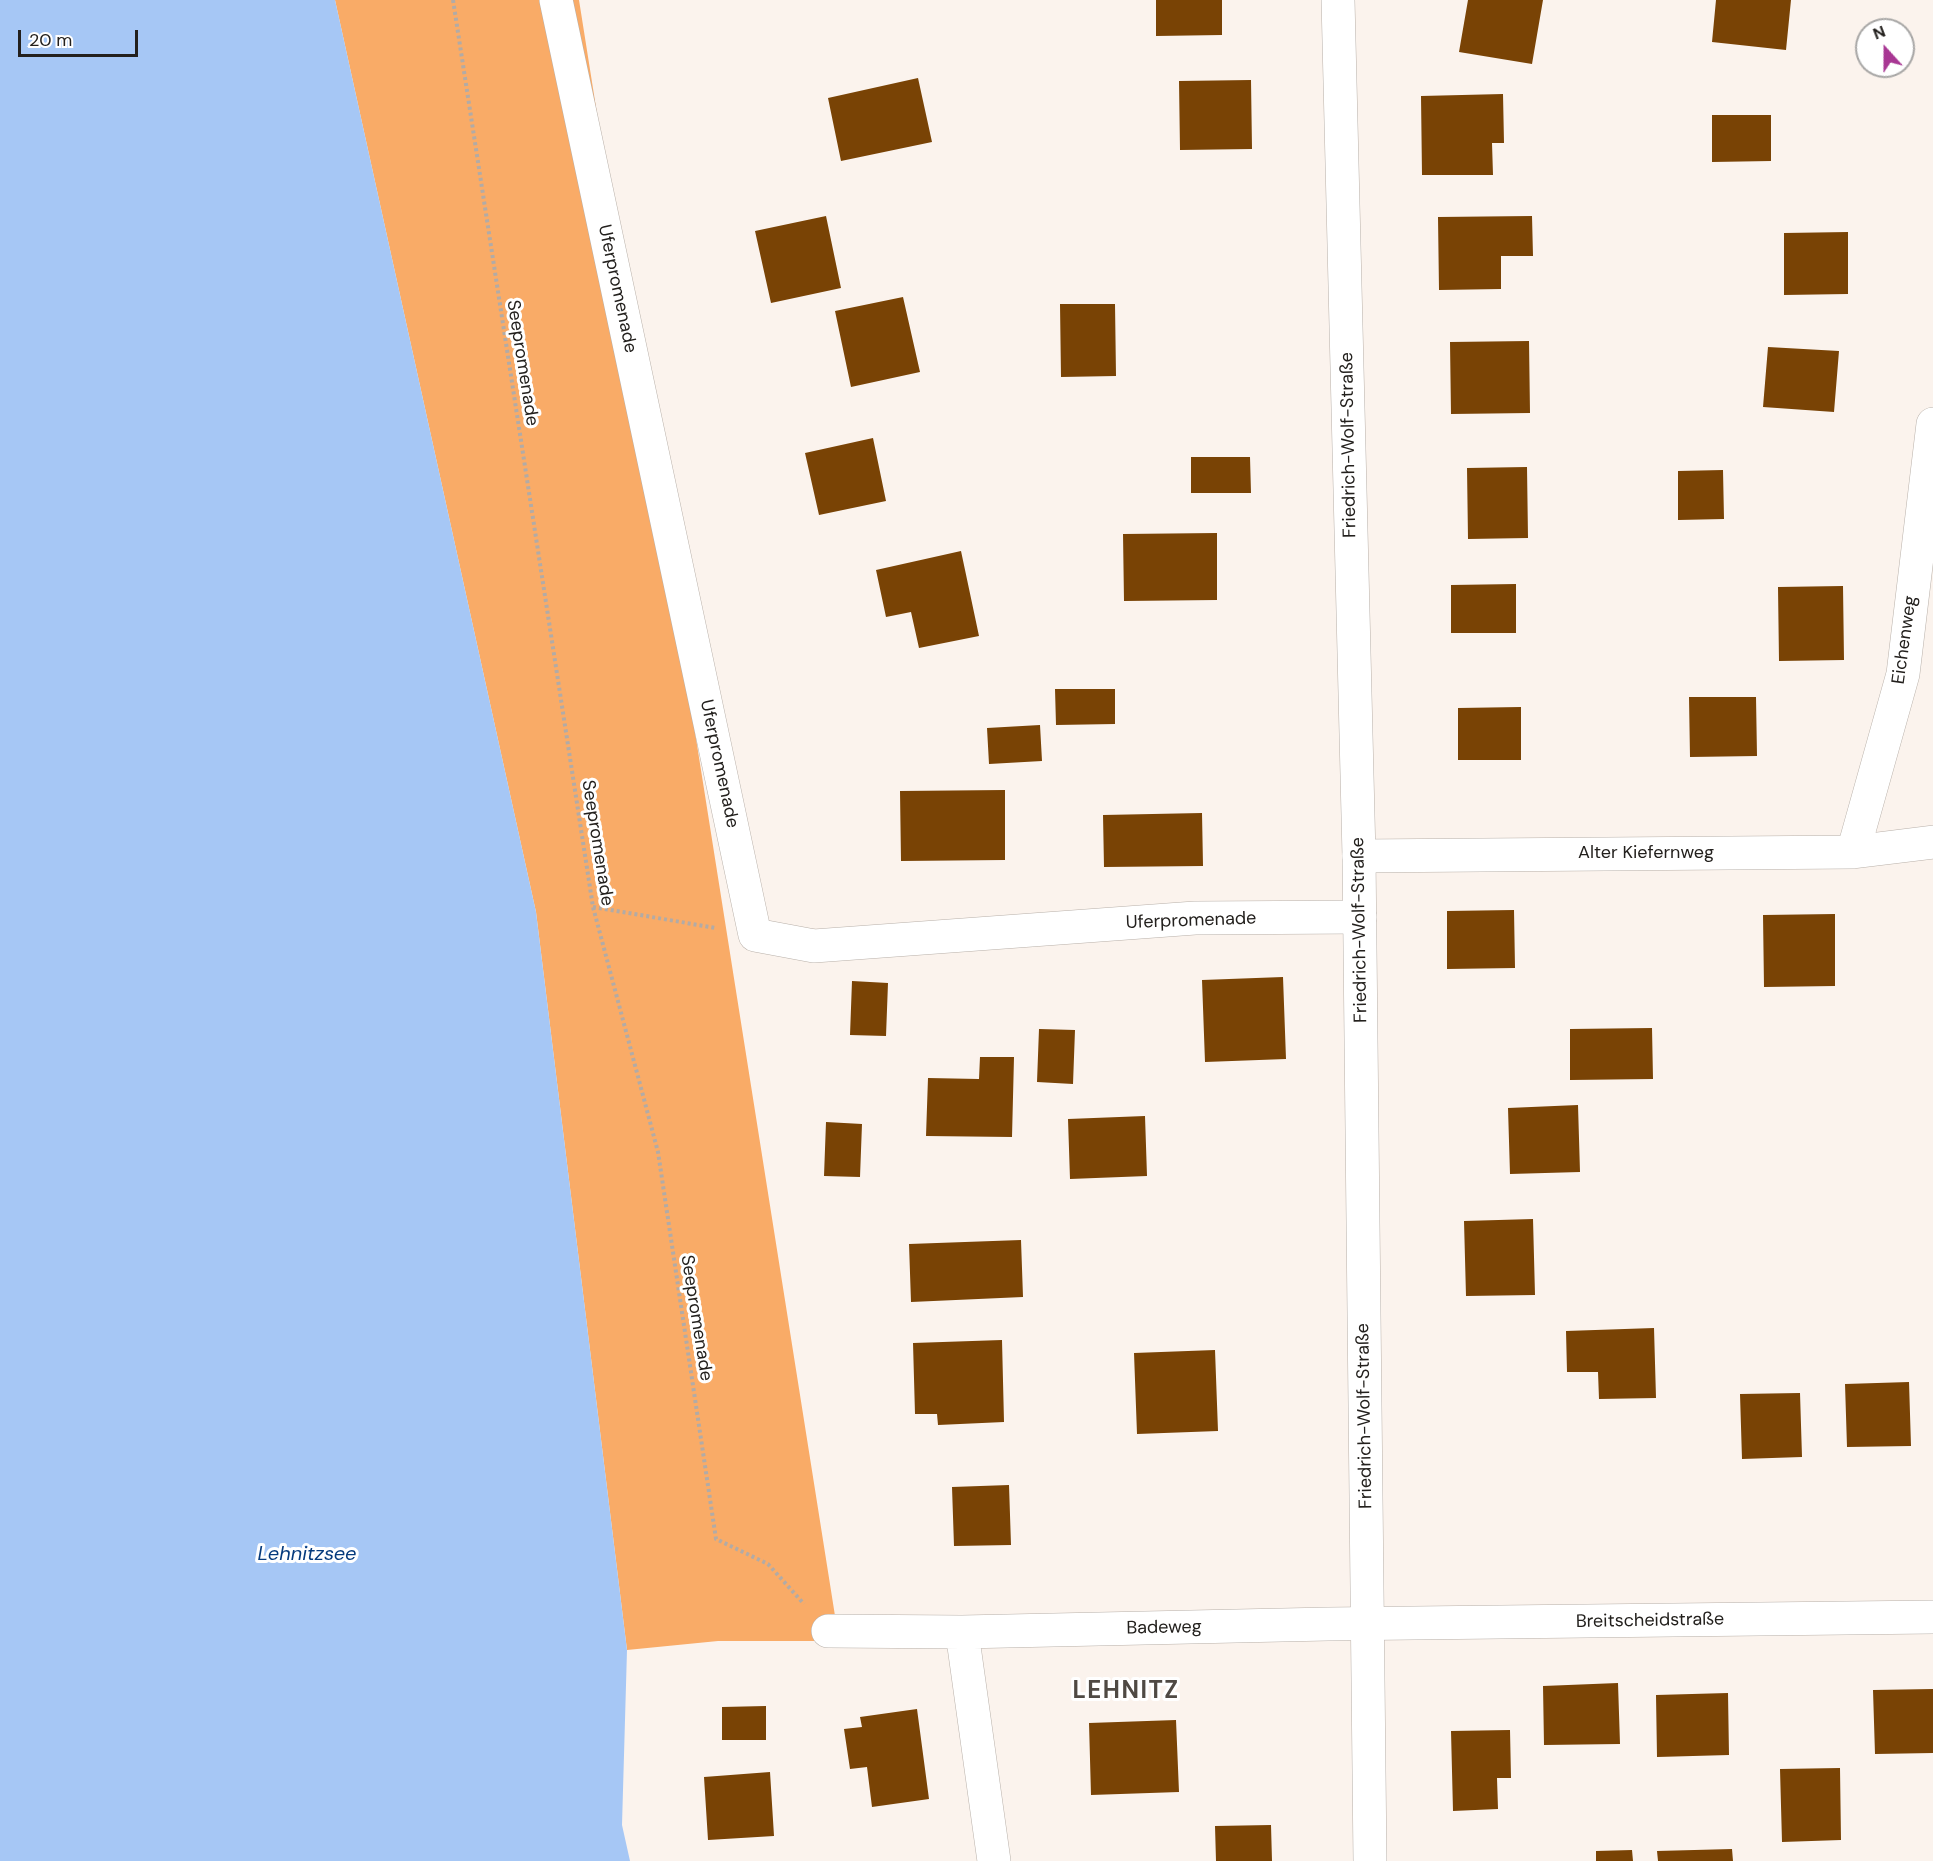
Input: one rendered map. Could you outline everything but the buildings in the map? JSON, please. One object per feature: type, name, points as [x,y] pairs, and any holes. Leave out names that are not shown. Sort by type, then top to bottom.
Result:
[{"type":"street","name":"Uferpromenade","points":[[556,0],[755,935],[814,946],[1195,918],[1360,917]]},
{"type":"street","name":"Friedrich-Wolf-Straße","points":[[1338,0],[1359,856],[1370,1861]]},
{"type":"street","name":"Eichenweg","points":[[1853,852],[1903,674],[1933,424]]},
{"type":"street","name":"Alter Kiefernweg","points":[[1359,856],[1853,852],[1933,842]]},
{"type":"street","name":"Breitscheidstraße","points":[[1367,1624],[1933,1617]]},
{"type":"street","name":"Badeweg","points":[[828,1631],[962,1632],[1367,1624]]},
{"type":"street","points":[[962,1632],[994,1861]]},
{"type":"path","name":"Seepromenade","points":[[453,0],[593,907],[658,1152],[716,1539],[768,1564],[828,1631]]},
{"type":"path","points":[[593,907],[755,935]]},
{"type":"shaded area","points":[[335,0],[579,0],[839,1641],[718,1641],[627,1650],[536,912]]},
{"type":"water","name":"Lehnitzsee","points":[[0,0],[335,0],[536,912],[627,1650],[622,1825],[630,1861],[0,1861]]},
{"type":"district","name":"LEHNITZ","points":[[1126,1692]]}]
